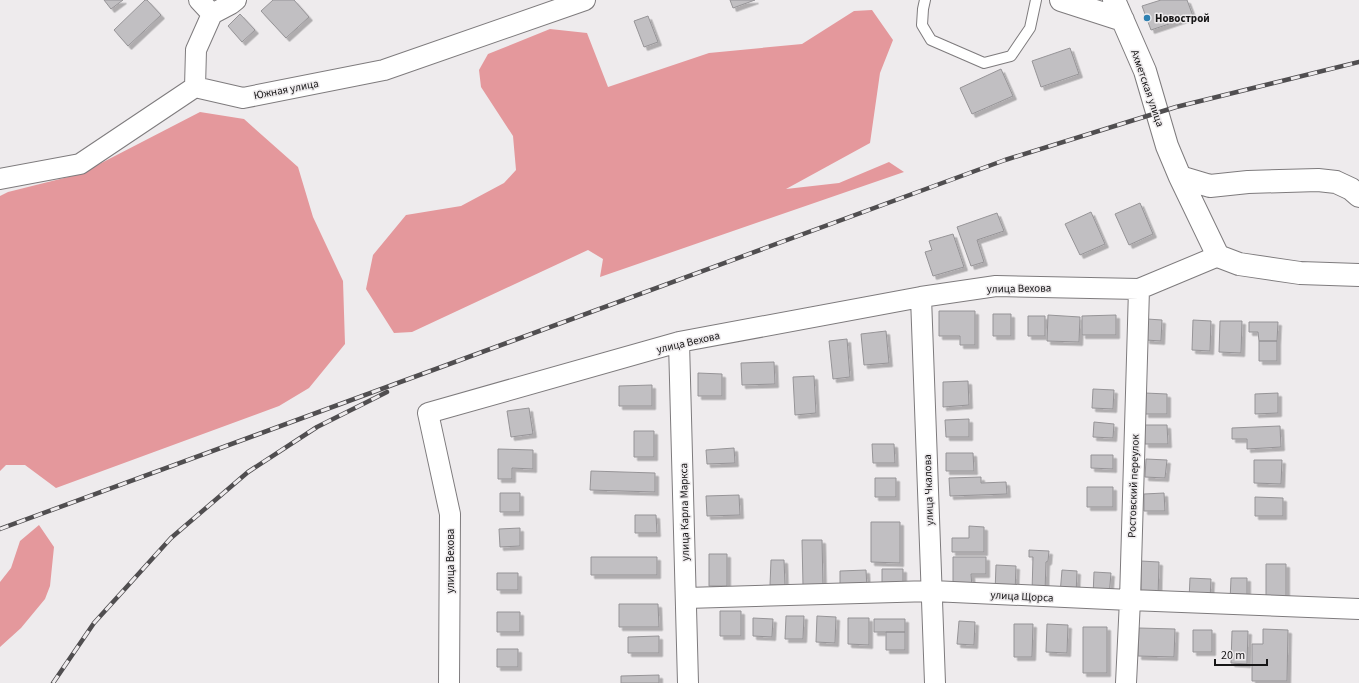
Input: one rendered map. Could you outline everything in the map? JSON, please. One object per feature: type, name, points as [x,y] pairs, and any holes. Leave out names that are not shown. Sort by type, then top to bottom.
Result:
[{"type":"street","points":[[0,179],[80,164],[195,87],[196,50],[206,7],[231,4],[236,0]]},
{"type":"street","name":"Южная улица","points":[[195,87],[243,98],[384,70],[585,0]]},
{"type":"street","points":[[1061,0],[1123,20]]},
{"type":"street","name":"Ахметская улица","points":[[1114,0],[1145,71],[1167,146],[1180,177],[1218,256]]},
{"type":"street","points":[[1180,177],[1210,186],[1248,182],[1318,180],[1336,182],[1356,190]]},
{"type":"street","points":[[1218,256],[1239,264],[1300,273],[1359,275]]},
{"type":"street","name":"улица Вехова","points":[[449,683],[450,514],[428,413],[679,342],[921,298],[996,286],[1139,289],[1218,256]]},
{"type":"street","name":"Ростовский переулок","points":[[1126,683],[1130,600],[1139,289]]},
{"type":"street","name":"улица Чкалова","points":[[921,298],[936,683]]},
{"type":"street","name":"улица Карла Маркса","points":[[679,342],[688,683]]},
{"type":"street","name":"улица Щорса","points":[[686,598],[932,591],[1359,609]]},
{"type":"lane","points":[[925,0],[922,25],[931,40],[984,63],[1011,56],[1030,28],[1036,0]]},
{"type":"shaded area","points":[[872,10],[893,40],[880,73],[870,143],[786,189],[839,183],[889,162],[904,172],[600,277],[603,259],[588,250],[412,332],[394,333],[366,289],[373,255],[406,215],[461,206],[504,183],[516,170],[513,136],[481,87],[479,70],[488,54],[550,29],[587,33],[608,87],[709,53],[802,44],[854,11]]},
{"type":"shaded area","points":[[200,112],[244,119],[298,167],[313,217],[343,281],[345,344],[309,388],[279,406],[56,488],[25,465],[6,465],[0,471],[0,196],[8,192],[80,174]]},
{"type":"shaded area","points":[[39,525],[54,547],[50,586],[45,599],[21,628],[0,647],[0,582],[11,568],[20,541]]},
{"type":"building","points":[[104,0],[123,0],[111,9]]},
{"type":"building","points":[[145,0],[147,0],[161,15],[128,46],[114,30]]},
{"type":"building","points":[[273,0],[294,0],[309,17],[286,38],[261,11]]},
{"type":"building","points":[[730,0],[755,0],[733,8]]},
{"type":"building","points":[[1161,0],[1187,0],[1193,16],[1151,30],[1142,6]]},
{"type":"building","points":[[240,14],[255,30],[242,42],[228,26]]},
{"type":"building","points":[[648,16],[658,42],[644,47],[634,21]]},
{"type":"building","points":[[1070,48],[1079,74],[1041,87],[1032,61]]},
{"type":"building","points":[[1001,69],[1013,96],[972,114],[960,88]]},
{"type":"building","points":[[1140,203],[1153,234],[1129,245],[1115,214]]},
{"type":"building","points":[[1091,212],[1105,244],[1080,255],[1065,224]]},
{"type":"building","points":[[997,213],[1004,231],[977,240],[984,262],[971,266],[957,227]]},
{"type":"building","points":[[953,234],[964,267],[933,276],[925,252],[932,250],[929,241]]},
{"type":"building","points":[[939,311],[975,311],[975,345],[960,345],[960,336],[939,336]]},
{"type":"building","points":[[993,314],[1011,314],[1011,336],[993,336]]},
{"type":"building","points":[[1048,315],[1080,317],[1079,342],[1047,341]]},
{"type":"building","points":[[1116,315],[1116,335],[1082,335],[1082,316]]},
{"type":"building","points":[[1028,316],[1045,316],[1045,336],[1028,336]]},
{"type":"building","points":[[1147,319],[1162,320],[1161,341],[1146,340]]},
{"type":"building","points":[[1193,320],[1211,321],[1210,351],[1192,350]]},
{"type":"building","points":[[1220,321],[1242,321],[1241,353],[1219,352]]},
{"type":"building","points":[[1249,322],[1278,322],[1277,341],[1259,341],[1258,332],[1249,332]]},
{"type":"building","points":[[886,331],[889,363],[864,365],[861,334]]},
{"type":"building","points":[[847,339],[850,377],[833,379],[829,341]]},
{"type":"building","points":[[1259,341],[1277,341],[1277,361],[1259,361]]},
{"type":"building","points":[[774,362],[775,384],[742,385],[741,363]]},
{"type":"building","points":[[698,373],[722,374],[722,396],[698,396]]},
{"type":"building","points":[[814,376],[816,413],[795,415],[793,377]]},
{"type":"building","points":[[968,381],[969,405],[943,407],[943,382]]},
{"type":"building","points":[[652,385],[652,406],[619,406],[619,386]]},
{"type":"building","points":[[1093,389],[1114,390],[1113,409],[1092,408]]},
{"type":"building","points":[[1145,393],[1167,394],[1167,414],[1145,414]]},
{"type":"building","points":[[1278,393],[1278,413],[1255,414],[1255,394]]},
{"type":"building","points":[[529,408],[533,434],[511,437],[507,411]]},
{"type":"building","points":[[969,419],[969,437],[946,437],[945,420]]},
{"type":"building","points":[[1094,422],[1114,424],[1113,438],[1093,437]]},
{"type":"building","points":[[1144,425],[1167,425],[1168,444],[1145,444]]},
{"type":"building","points":[[1280,426],[1281,447],[1247,449],[1247,439],[1232,439],[1232,428]]},
{"type":"building","points":[[634,431],[654,431],[654,457],[634,457]]},
{"type":"building","points":[[872,444],[894,444],[895,463],[873,463]]},
{"type":"building","points":[[734,448],[735,463],[707,464],[706,450]]},
{"type":"building","points":[[498,449],[533,450],[533,469],[512,468],[512,479],[498,479]]},
{"type":"building","points":[[946,453],[973,453],[974,471],[946,471]]},
{"type":"building","points":[[1091,455],[1113,455],[1113,469],[1091,468]]},
{"type":"building","points":[[1146,459],[1167,460],[1165,478],[1145,477]]},
{"type":"building","points":[[1254,460],[1282,460],[1281,484],[1254,483]]},
{"type":"building","points":[[591,471],[655,473],[655,492],[590,490]]},
{"type":"building","points":[[981,477],[981,483],[1006,482],[1007,494],[950,496],[949,478]]},
{"type":"building","points":[[875,478],[896,478],[896,497],[875,497]]},
{"type":"building","points":[[1087,487],[1113,487],[1113,507],[1087,507]]},
{"type":"building","points":[[500,493],[520,493],[520,512],[500,512]]},
{"type":"building","points":[[1164,493],[1165,511],[1144,511],[1144,494]]},
{"type":"building","points":[[739,495],[740,515],[707,516],[706,496]]},
{"type":"building","points":[[1255,497],[1283,498],[1283,516],[1255,516]]},
{"type":"building","points":[[635,515],[656,515],[657,533],[635,533]]},
{"type":"building","points":[[871,522],[900,522],[900,563],[871,562]]},
{"type":"building","points":[[969,526],[984,527],[984,552],[952,552],[952,538],[969,538]]},
{"type":"building","points":[[520,528],[520,546],[500,547],[499,529]]},
{"type":"building","points":[[802,540],[822,540],[823,585],[803,586]]},
{"type":"building","points":[[1029,550],[1049,551],[1048,561],[1046,562],[1045,592],[1032,592],[1033,557],[1029,557]]},
{"type":"building","points":[[709,554],[727,554],[727,586],[709,586]]},
{"type":"building","points":[[591,557],[657,557],[657,575],[591,575]]},
{"type":"building","points":[[953,557],[986,557],[986,574],[971,574],[972,587],[953,587]]},
{"type":"building","points":[[771,560],[784,560],[785,585],[770,585]]},
{"type":"building","points":[[1141,561],[1159,562],[1158,598],[1141,598]]},
{"type":"building","points":[[1266,564],[1286,564],[1286,599],[1266,599]]},
{"type":"building","points":[[996,565],[1016,566],[1015,593],[995,592]]},
{"type":"building","points":[[882,569],[903,569],[903,588],[882,588]]},
{"type":"building","points":[[866,570],[867,588],[840,588],[840,571]]},
{"type":"building","points":[[1062,570],[1077,571],[1076,595],[1060,594]]},
{"type":"building","points":[[1094,572],[1111,573],[1109,596],[1093,596]]},
{"type":"building","points":[[497,573],[518,573],[518,590],[497,590]]},
{"type":"building","points":[[1190,578],[1211,579],[1210,600],[1189,599]]},
{"type":"building","points":[[1231,578],[1247,578],[1247,601],[1230,601]]},
{"type":"building","points":[[619,604],[658,604],[659,627],[619,627]]},
{"type":"building","points":[[720,611],[741,611],[741,636],[720,636]]},
{"type":"building","points":[[497,612],[520,612],[520,632],[497,632]]},
{"type":"building","points":[[786,616],[804,616],[803,639],[785,639]]},
{"type":"building","points":[[817,616],[836,617],[835,643],[816,642]]},
{"type":"building","points":[[753,618],[773,619],[772,637],[753,636]]},
{"type":"building","points":[[848,618],[869,618],[869,645],[848,644]]},
{"type":"building","points":[[874,619],[905,619],[905,632],[874,632]]},
{"type":"building","points":[[959,621],[975,622],[974,645],[957,644]]},
{"type":"building","points":[[1014,624],[1033,624],[1032,657],[1014,657]]},
{"type":"building","points":[[1047,624],[1068,625],[1067,653],[1046,652]]},
{"type":"building","points":[[1083,627],[1107,627],[1107,673],[1083,673]]},
{"type":"building","points":[[1139,628],[1175,629],[1174,657],[1138,656]]},
{"type":"building","points":[[1263,629],[1288,630],[1287,681],[1252,681],[1252,644],[1263,644]]},
{"type":"building","points":[[1193,630],[1212,630],[1212,652],[1193,652]]},
{"type":"building","points":[[1232,631],[1248,631],[1247,664],[1231,663]]},
{"type":"building","points":[[886,632],[905,632],[905,650],[886,650]]},
{"type":"building","points":[[659,636],[659,653],[628,653],[628,637]]},
{"type":"building","points":[[497,649],[518,649],[518,667],[497,667]]},
{"type":"building","points":[[659,675],[659,683],[621,683],[621,676]]},
{"type":"railway","points":[[0,529],[1005,160],[1176,107],[1359,62]]},
{"type":"railway","points":[[53,683],[94,623],[171,538],[248,472],[317,427],[387,392]]},
{"type":"place","name":"Новострой","points":[[1147,18]]}]
